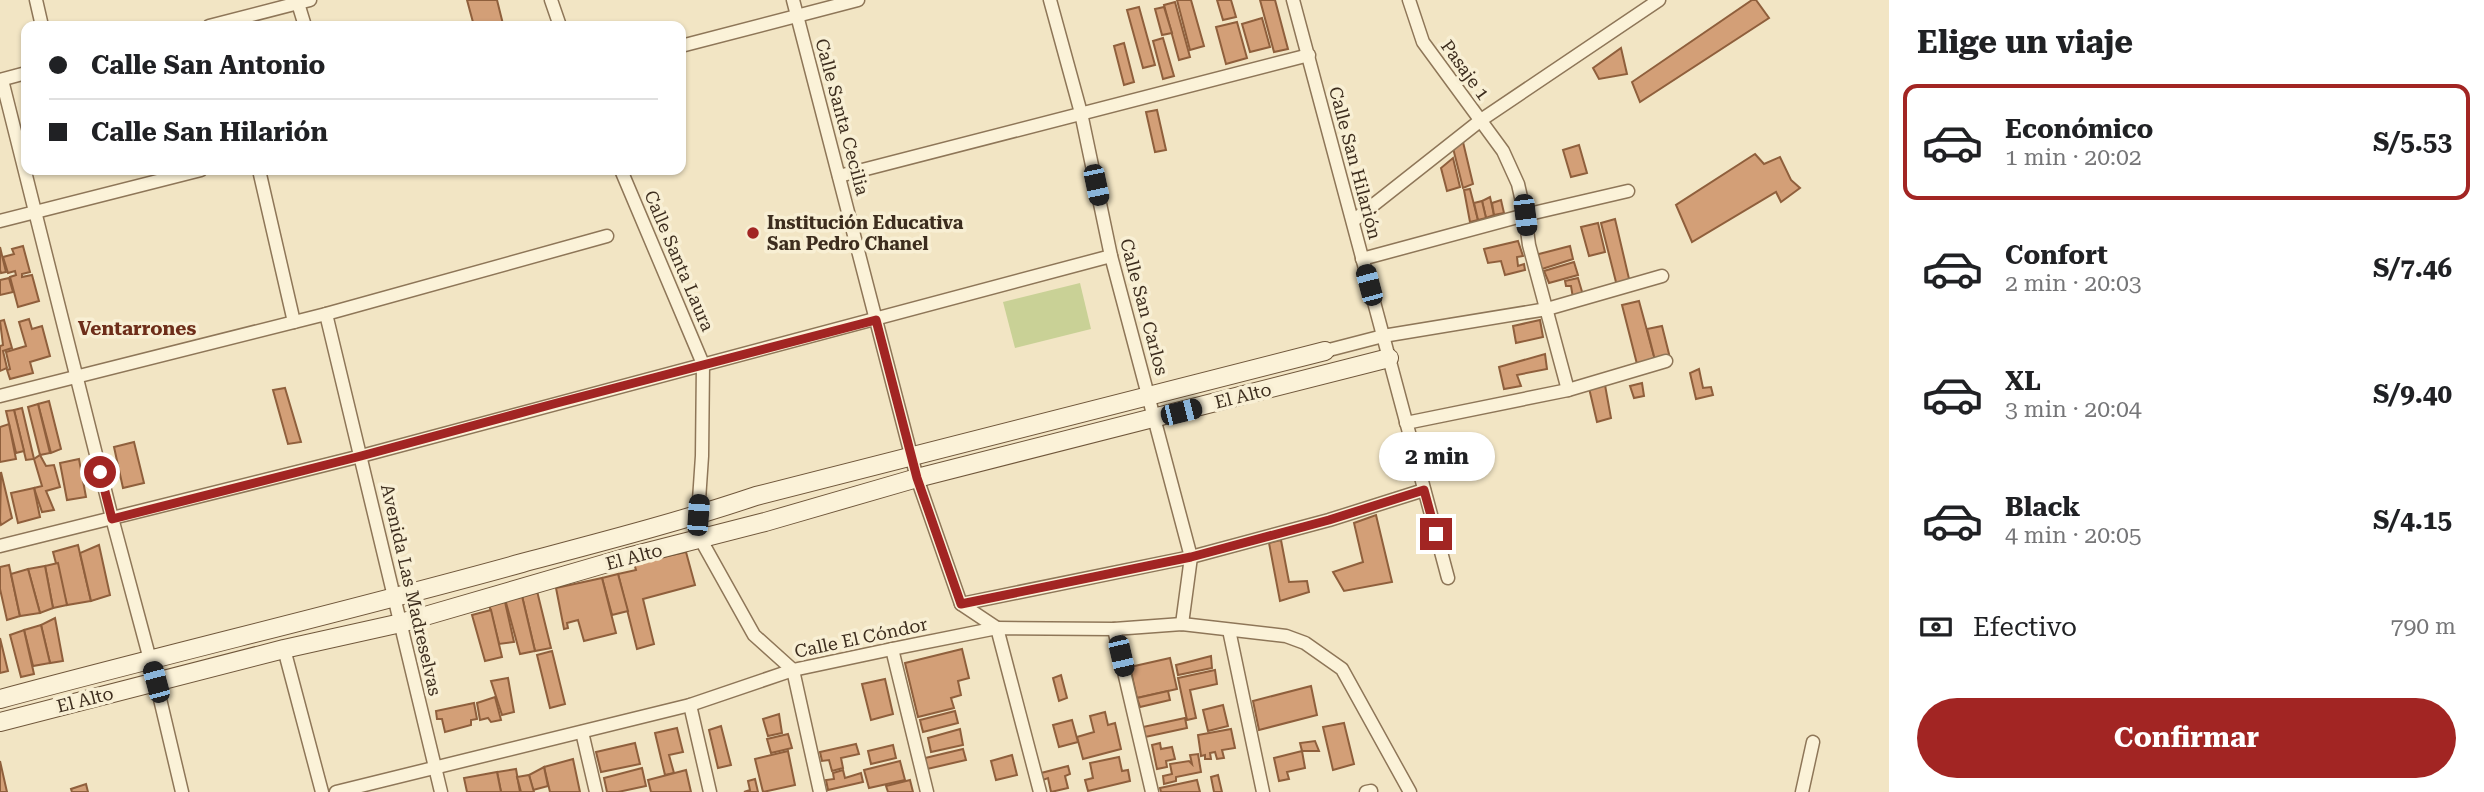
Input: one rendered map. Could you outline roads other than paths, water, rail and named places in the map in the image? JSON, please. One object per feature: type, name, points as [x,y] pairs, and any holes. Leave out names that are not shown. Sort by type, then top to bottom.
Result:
[{"type":"street","points":[[36,0],[41,21]]},
{"type":"street","points":[[551,0],[558,21]]},
{"type":"street","name":"Calle Santa Cecilia","points":[[793,0],[917,478],[961,604]]},
{"type":"street","points":[[686,45],[858,0]]},
{"type":"street","name":"Calle San Carlos","points":[[1050,0],[1081,113],[1111,256],[1191,557],[1182,624]]},
{"type":"street","name":"Calle San Hilarión","points":[[1293,0],[1448,578]]},
{"type":"street","name":"Pasaje 1","points":[[1409,0],[1423,43],[1503,150],[1518,184],[1529,245],[1568,390]]},
{"type":"street","points":[[1353,221],[1481,120],[1659,0]]},
{"type":"street","points":[[228,21],[302,1],[304,21]]},
{"type":"street","points":[[839,176],[1308,55]]},
{"type":"street","points":[[21,75],[1,80],[21,158]]},
{"type":"street","points":[[25,175],[156,682],[181,792]]},
{"type":"street","points":[[0,221],[181,175]]},
{"type":"street","points":[[260,175],[294,322]]},
{"type":"street","name":"Calle Santa Laura","points":[[623,175],[703,364],[698,515],[701,540],[754,635],[793,670]]},
{"type":"street","points":[[1362,260],[1525,215],[1628,191]]},
{"type":"street","points":[[0,396],[326,314],[607,236]]},
{"type":"street","points":[[0,546],[361,456],[1111,256]]},
{"type":"street","name":"El Alto","points":[[0,699],[395,598],[698,515],[756,496],[911,456],[1383,336],[1547,309],[1662,276]]},
{"type":"street","name":"Avenida Las Madreselvas","points":[[326,314],[441,792]]},
{"type":"street","name":"El Alto","points":[[0,722],[284,649],[401,623],[917,478],[1389,358]]},
{"type":"street","points":[[1406,423],[1568,390],[1666,361]]},
{"type":"street","points":[[961,604],[1191,557],[1329,520],[1424,490]]},
{"type":"street","points":[[961,604],[997,628],[1040,792]]},
{"type":"street","name":"Calle El Cóndor","points":[[336,792],[690,705],[793,670],[997,628],[1114,629],[1182,624],[1286,636],[1304,643],[1342,669],[1410,792]]},
{"type":"street","points":[[1114,629],[1152,792]]},
{"type":"street","points":[[1229,630],[1263,792]]},
{"type":"street","points":[[284,649],[322,792]]},
{"type":"street","points":[[892,649],[927,792]]},
{"type":"street","points":[[793,670],[820,792]]},
{"type":"street","points":[[690,705],[710,792]]},
{"type":"street","points":[[582,732],[596,792]]},
{"type":"street","points":[[1802,792],[1813,742]]},
{"type":"place","name":"Institución Educativa San Pedro Chanel","points":[[753,233]]},
{"type":"district","name":"Ventarrones","points":[[137,328]]}]
